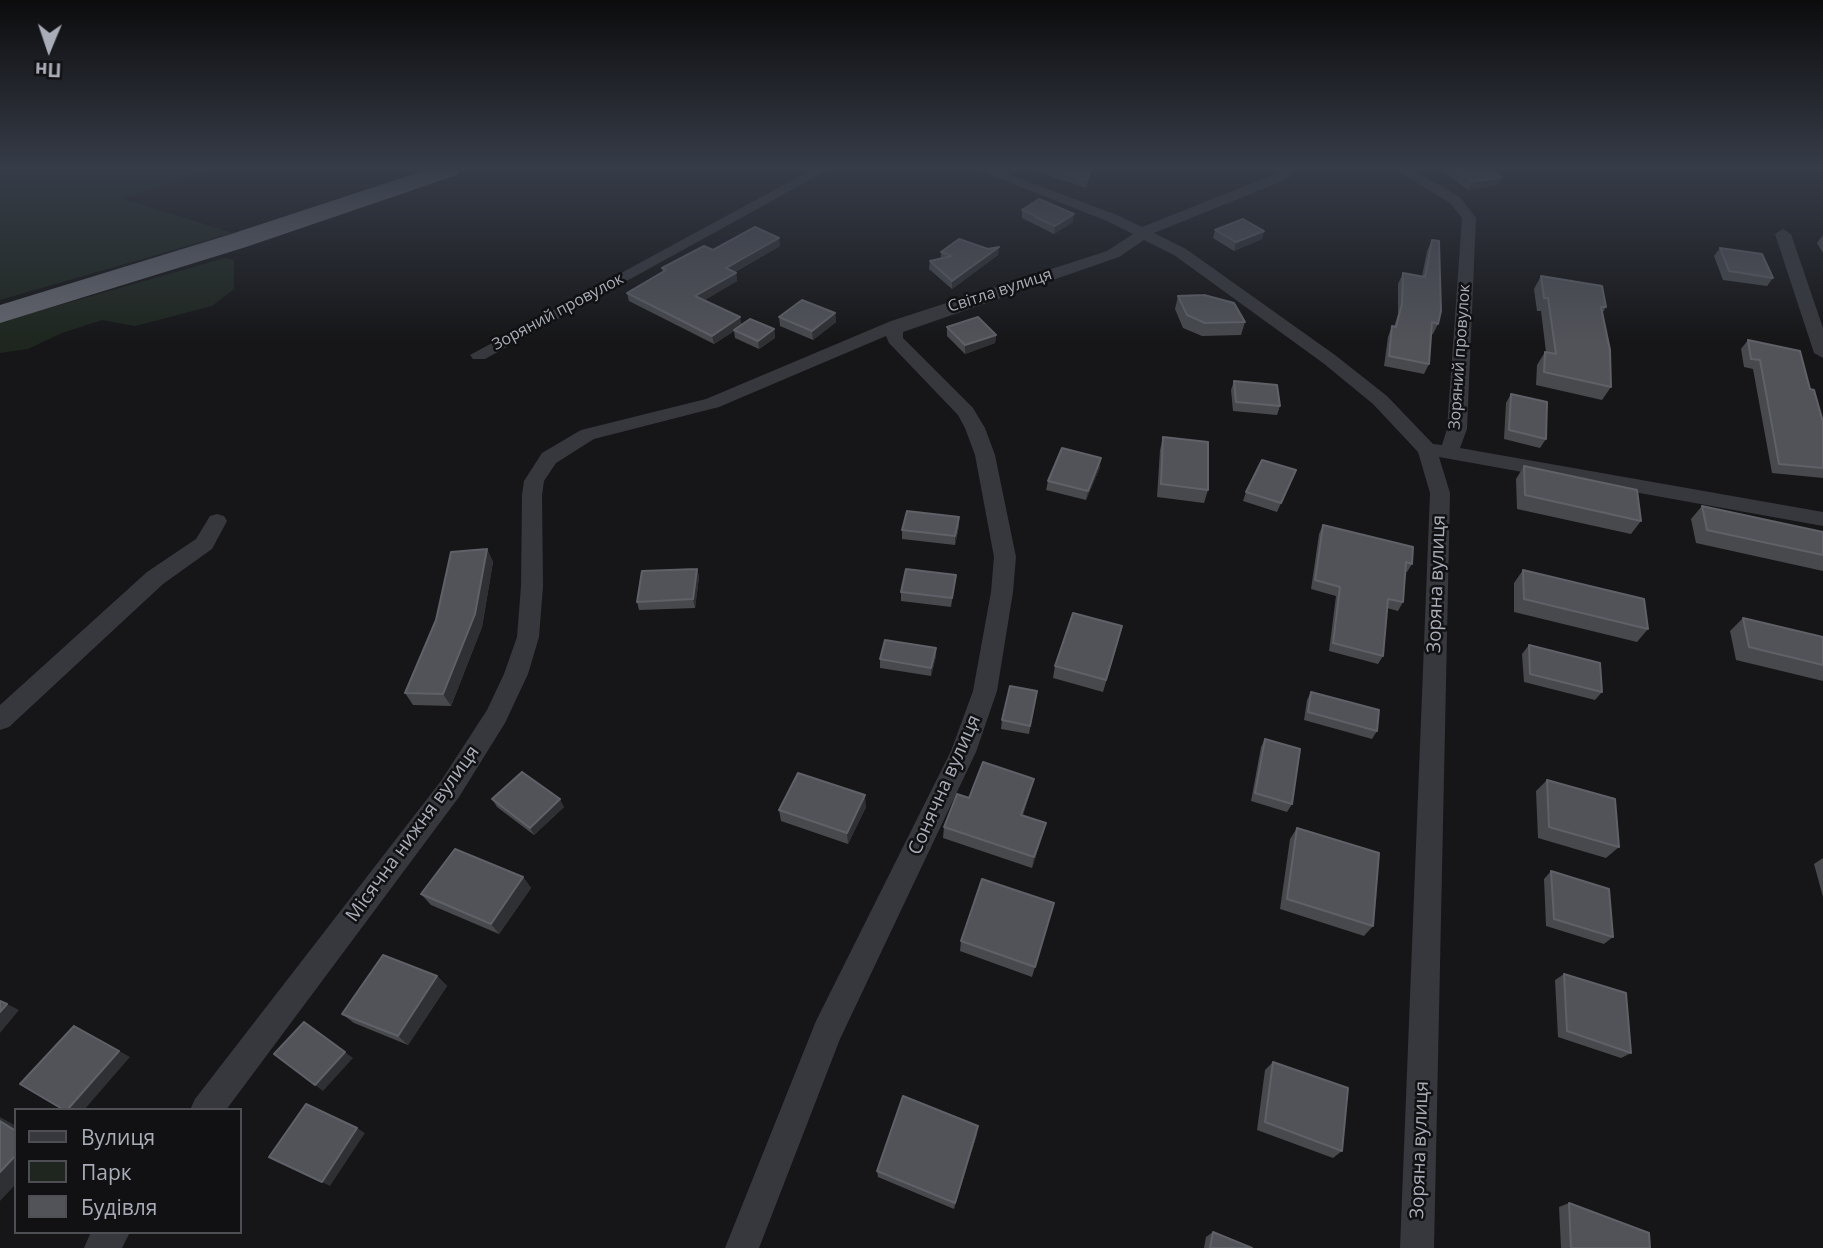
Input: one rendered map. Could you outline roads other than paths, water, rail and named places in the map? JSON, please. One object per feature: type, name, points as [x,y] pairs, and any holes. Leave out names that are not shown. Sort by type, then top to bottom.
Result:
[{"type":"highway","points":[[0,314],[275,228]]},
{"type":"street","name":"Зоряний провулок","points":[[479,355],[713,228]]},
{"type":"street","name":"Зоряна вулиця","points":[[1134,228],[1213,275],[1329,359],[1438,451],[1440,493],[1417,1248]]},
{"type":"street","name":"Світла вулиця","points":[[534,481],[549,458],[565,446],[588,435],[712,403],[897,325],[1113,254],[1153,228]]},
{"type":"street","name":"Зоряний провулок","points":[[1438,451],[1457,429],[1468,228]]},
{"type":"street","points":[[1783,234],[1823,353]]},
{"type":"street","name":"Сонячна вулиця","points":[[742,1248],[827,1032],[963,752],[985,691],[1002,592],[1005,557],[985,455],[975,428],[966,412],[895,339],[897,325]]},
{"type":"street","points":[[1438,451],[1823,519]]},
{"type":"street","name":"Місячна нижня вулиця","points":[[208,1108],[450,789],[496,716],[516,674],[528,637],[534,481]]},
{"type":"street","points":[[0,720],[155,578],[204,544],[216,521]]}]
